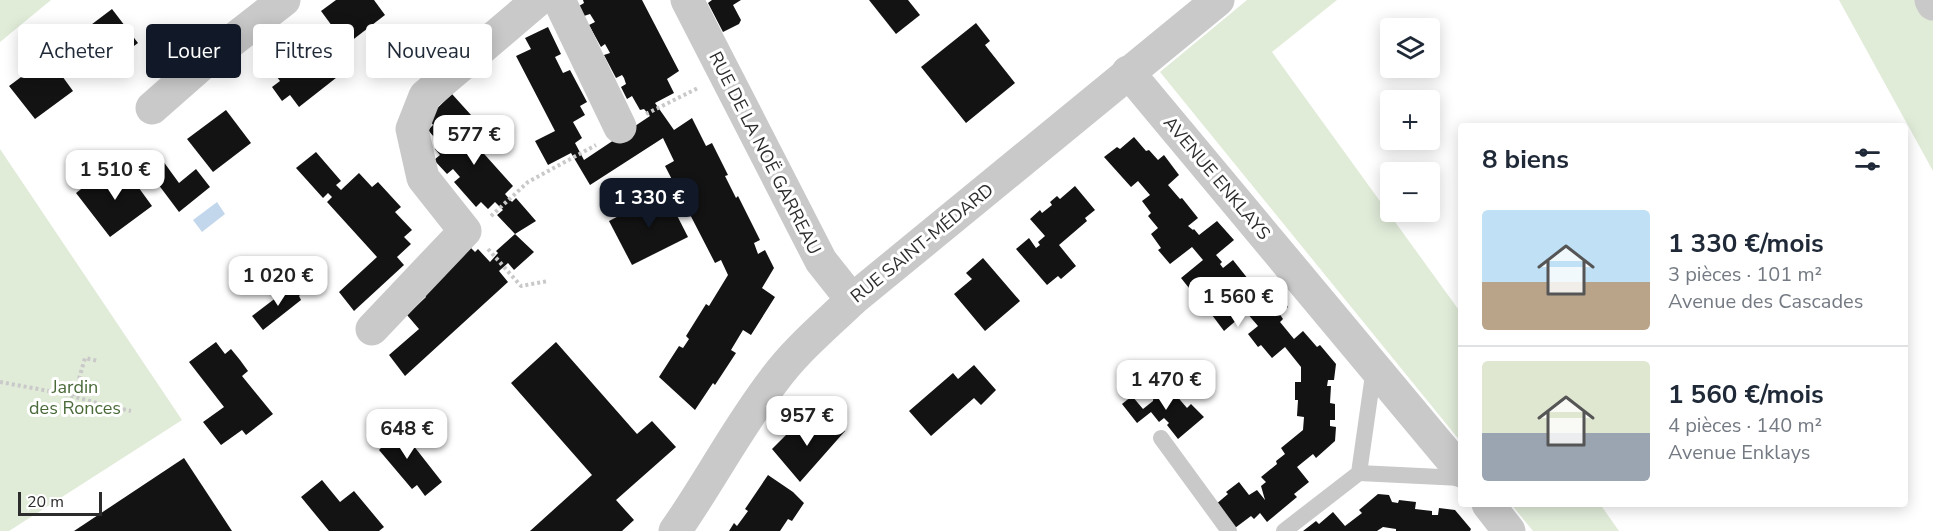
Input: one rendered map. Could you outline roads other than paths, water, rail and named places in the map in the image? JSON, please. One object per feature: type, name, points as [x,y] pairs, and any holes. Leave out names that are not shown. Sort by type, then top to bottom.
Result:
[{"type":"street","points":[[152,108],[202,64],[284,0]]},
{"type":"street","points":[[372,329],[473,229],[423,178],[412,129],[425,96],[538,0]]},
{"type":"street","points":[[559,0],[620,127]]},
{"type":"street","name":"RUE DE LA NOË GARREAU","points":[[687,0],[820,261],[852,300]]},
{"type":"street","name":"RUE SAINT-MÉDARD","points":[[675,531],[723,453],[775,378],[811,339],[852,300],[1218,0]]},
{"type":"street","points":[[1931,0],[1933,4]]},
{"type":"street","name":"AVENUE ENKLAYS","points":[[1128,72],[1458,467]]},
{"type":"street","points":[[1490,507],[1509,531]]},
{"type":"lane","points":[[1359,473],[1374,367]]},
{"type":"lane","points":[[1161,438],[1229,531]]},
{"type":"lane","points":[[1284,531],[1359,473],[1458,478]]},
{"type":"water","points":[[217,202],[225,214],[202,232],[193,220]]},
{"type":"park label","name":"Jardin des Ronces","points":[[75,397]]}]
